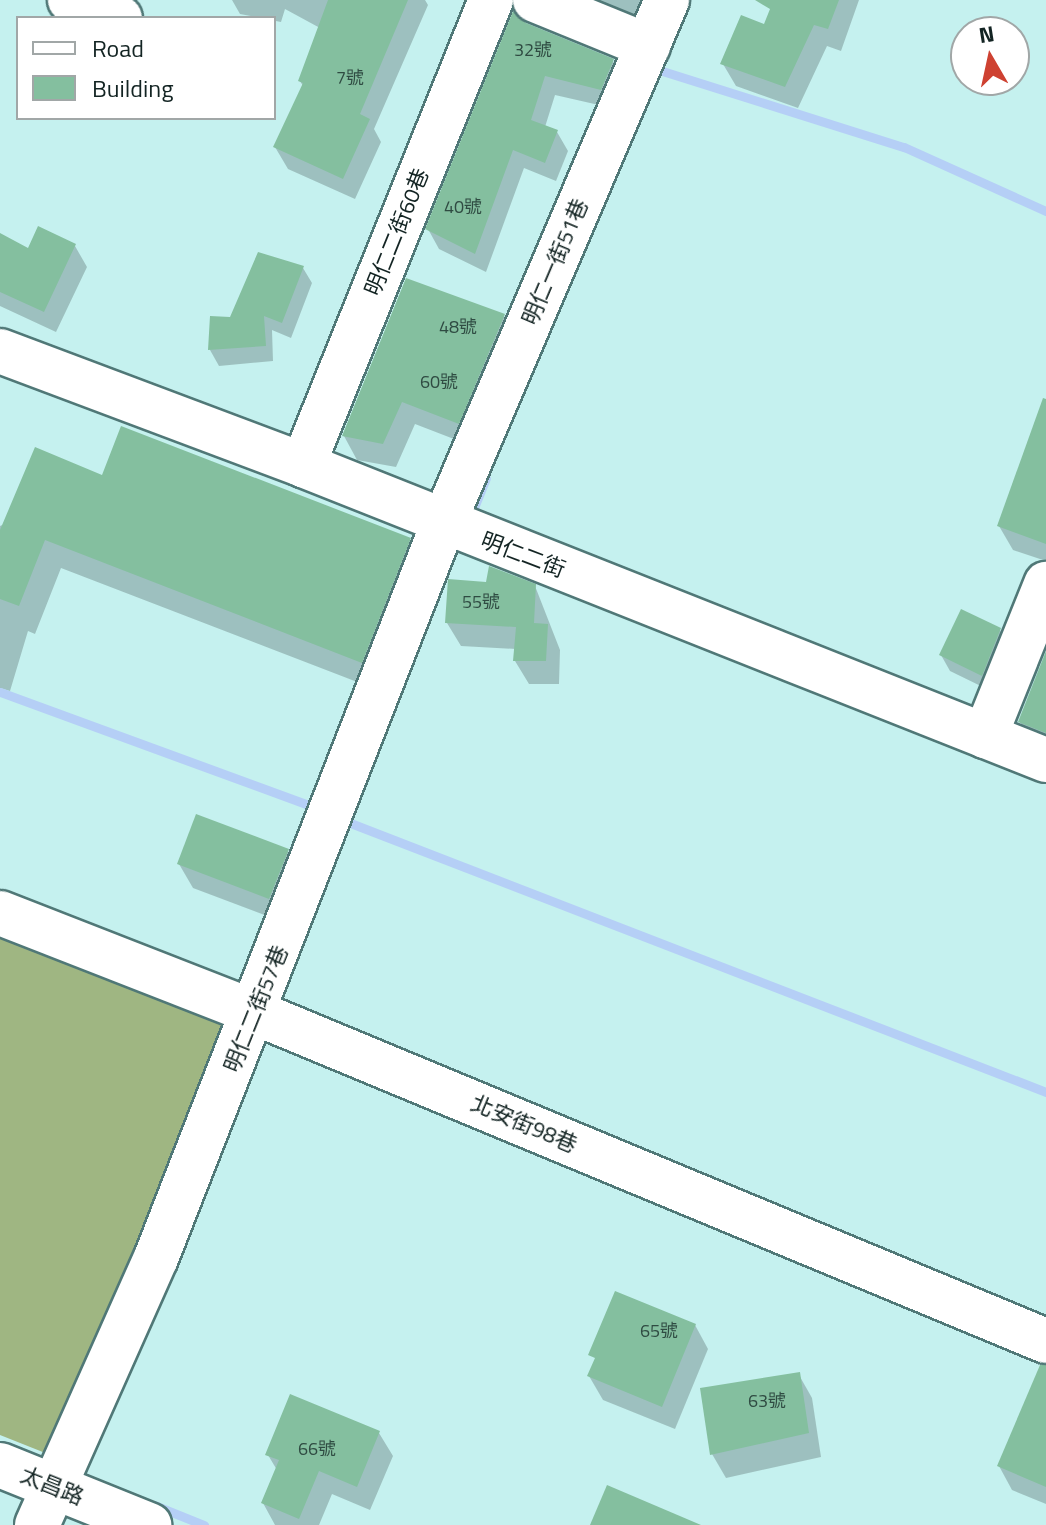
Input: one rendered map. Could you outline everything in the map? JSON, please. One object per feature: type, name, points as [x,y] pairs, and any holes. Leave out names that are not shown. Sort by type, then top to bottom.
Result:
[{"type":"street","points":[[70,0],[114,16]]},
{"type":"street","name":"明仁二街60巷","points":[[303,465],[491,0]]},
{"type":"street","points":[[535,0],[648,46]]},
{"type":"street","name":"明仁一街51巷","points":[[443,524],[667,0]]},
{"type":"street","name":"明仁二街","points":[[0,351],[303,465],[443,524],[1046,760]]},
{"type":"street","name":"明仁二街57巷","points":[[44,1505],[156,1258],[256,1013],[443,524]]},
{"type":"street","points":[[985,736],[1046,584]]},
{"type":"street","name":"北安街98巷","points":[[0,913],[256,1013],[1046,1341]]},
{"type":"street","name":"太昌路","points":[[0,1465],[44,1505],[149,1525]]},
{"type":"green space","points":[[0,932],[244,1032],[78,1466],[0,1435]]},
{"type":"building","points":[[328,0],[408,0],[360,114],[370,119],[343,179],[273,147],[303,83],[298,81]]},
{"type":"building","points":[[755,0],[839,0],[828,29],[814,25],[785,87],[720,64],[741,15],[764,24],[770,9]]},
{"type":"building","points":[[513,11],[526,23],[614,59],[601,90],[545,76],[531,120],[558,130],[545,163],[513,150],[475,254],[425,229]]},
{"type":"building","points":[[38,226],[76,244],[44,312],[0,292],[0,233],[28,248]]},
{"type":"building","points":[[258,252],[304,266],[282,323],[264,316],[266,346],[208,350],[210,316],[230,317]]},
{"type":"building","points":[[406,278],[505,314],[459,424],[402,402],[383,444],[342,436]]},
{"type":"building","points":[[1043,398],[1046,399],[1046,544],[997,526]]},
{"type":"building","points":[[121,426],[411,538],[362,663],[45,540],[19,606],[0,599],[0,530],[35,447],[102,475]]},
{"type":"building","points":[[489,566],[536,584],[534,623],[548,624],[546,661],[513,661],[516,627],[445,623],[448,579],[486,582]]},
{"type":"building","points":[[961,609],[1001,628],[982,676],[939,655]]},
{"type":"building","points":[[1046,651],[1046,733],[1018,722]]},
{"type":"building","points":[[196,814],[289,849],[269,899],[177,864]]},
{"type":"building","points":[[615,1291],[696,1324],[662,1407],[587,1376],[595,1358],[588,1355]]},
{"type":"building","points":[[1040,1365],[1046,1365],[1046,1487],[997,1466]]},
{"type":"building","points":[[800,1372],[809,1433],[710,1455],[700,1388]]},
{"type":"building","points":[[290,1394],[380,1431],[357,1487],[319,1471],[299,1519],[261,1503],[279,1460],[265,1455]]},
{"type":"building","points":[[607,1485],[701,1525],[590,1525]]},
{"type":"waterway","points":[[654,73],[656,69],[904,147],[1046,211]]},
{"type":"waterway","points":[[469,520],[486,478]]},
{"type":"waterway","points":[[0,692],[320,809]]},
{"type":"waterway","points":[[340,819],[1046,1092]]},
{"type":"waterway","points":[[154,1505],[204,1525]]}]
